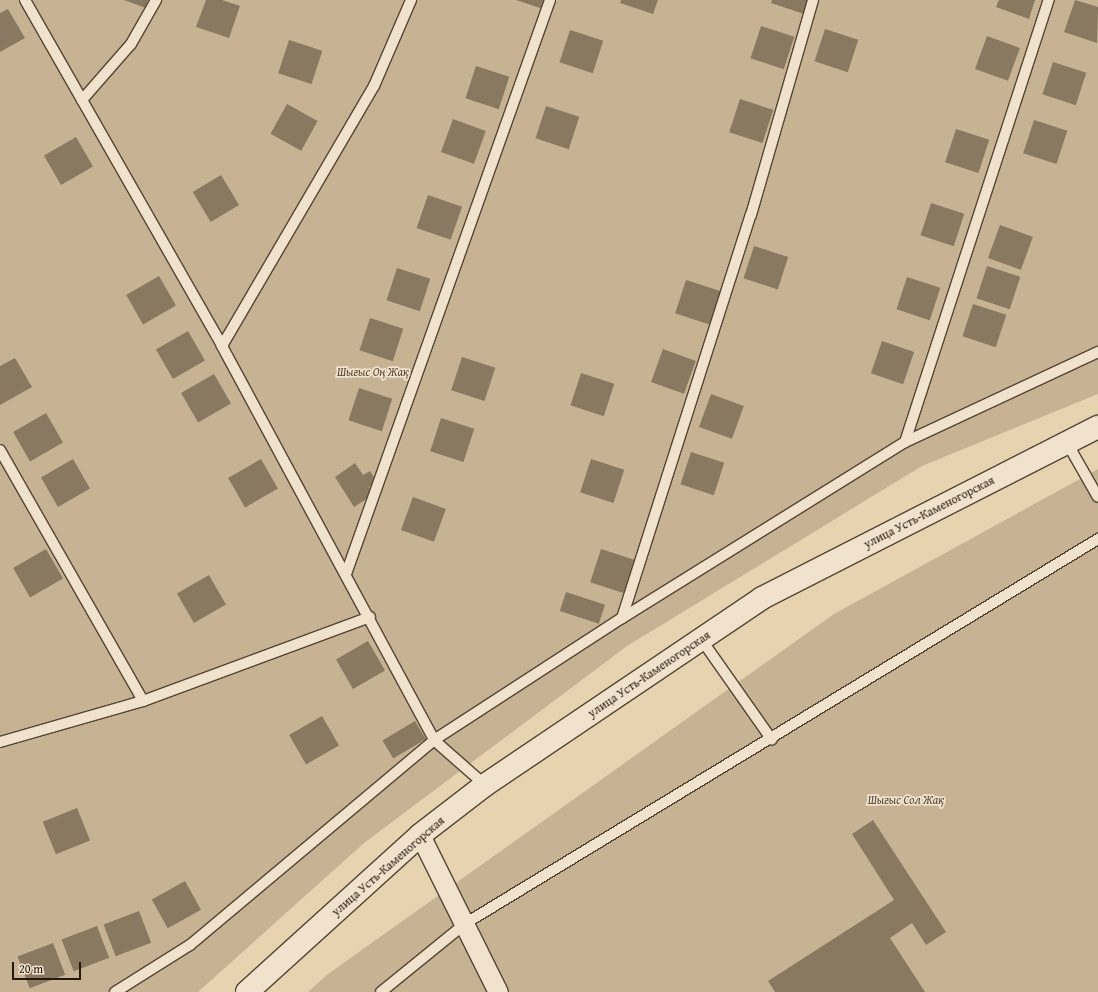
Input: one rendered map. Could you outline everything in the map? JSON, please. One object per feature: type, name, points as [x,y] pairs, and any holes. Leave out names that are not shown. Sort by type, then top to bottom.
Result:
[{"type":"street","name":"улица Усть-Каменогорская","points":[[247,992],[420,835],[485,785],[762,598],[1066,441],[1098,427]]},
{"type":"street","points":[[420,835],[466,924],[498,992]]},
{"type":"lane","points":[[25,0],[222,346],[370,617],[434,740],[485,785]]},
{"type":"lane","points":[[82,100],[131,44],[156,0]]},
{"type":"lane","points":[[222,346],[374,86],[411,0]]},
{"type":"lane","points":[[346,574],[550,0]]},
{"type":"lane","points":[[622,618],[751,215],[813,0]]},
{"type":"lane","points":[[906,442],[1049,0]]},
{"type":"lane","points":[[115,992],[190,945],[434,740],[622,618],[906,442],[1098,352]]},
{"type":"lane","points":[[1066,441],[1098,497]]},
{"type":"lane","points":[[0,450],[143,701]]},
{"type":"lane","points":[[381,992],[466,924],[772,740],[1098,539]]},
{"type":"lane","points":[[0,742],[143,701],[370,617]]},
{"type":"lane","points":[[701,639],[772,740]]},
{"type":"green space","name":"Шығыс Оң Жақ","points":[[0,0],[1098,0],[1098,394],[922,466],[627,646],[364,843],[198,992],[0,992]]},
{"type":"green space","name":"Шығыс Сол Жақ","points":[[1098,469],[1098,992],[308,992],[328,974],[834,614]]},
{"type":"building","points":[[124,0],[148,0],[146,8]]},
{"type":"building","points":[[206,0],[222,0],[240,6],[229,38],[196,27]]},
{"type":"building","points":[[516,0],[546,0],[543,9]]},
{"type":"building","points":[[621,0],[658,0],[653,14],[620,3]]},
{"type":"building","points":[[772,0],[809,0],[804,14],[771,3]]},
{"type":"building","points":[[999,0],[1035,0],[1029,19],[996,7]]},
{"type":"building","points":[[1075,0],[1098,7],[1097,43],[1064,32]]},
{"type":"building","points":[[8,9],[25,38],[0,52],[0,13]]},
{"type":"building","points":[[761,26],[794,37],[784,69],[750,58]]},
{"type":"building","points":[[825,29],[858,40],[848,72],[814,61]]},
{"type":"building","points":[[570,30],[603,41],[593,73],[559,62]]},
{"type":"building","points":[[987,36],[1020,48],[1008,81],[975,69]]},
{"type":"building","points":[[289,40],[322,51],[311,84],[278,73]]},
{"type":"building","points":[[1053,62],[1086,73],[1076,105],[1042,94]]},
{"type":"building","points":[[476,66],[509,77],[499,109],[465,98]]},
{"type":"building","points":[[740,99],[773,110],[762,143],[729,132]]},
{"type":"building","points":[[287,104],[318,121],[301,151],[271,134]]},
{"type":"building","points":[[546,106],[579,117],[569,149],[535,138]]},
{"type":"building","points":[[453,119],[486,131],[474,164],[441,152]]},
{"type":"building","points":[[1034,120],[1067,131],[1056,164],[1023,153]]},
{"type":"building","points":[[956,129],[989,140],[978,173],[945,162]]},
{"type":"building","points":[[76,137],[93,166],[61,185],[44,156]]},
{"type":"building","points":[[221,175],[239,205],[211,222],[193,192]]},
{"type":"building","points":[[428,195],[462,207],[451,240],[417,228]]},
{"type":"building","points":[[931,203],[964,214],[954,246],[920,235]]},
{"type":"building","points":[[1000,225],[1033,237],[1021,270],[988,258]]},
{"type":"building","points":[[754,246],[788,257],[778,289],[743,278]]},
{"type":"building","points":[[987,266],[1020,277],[1010,309],[976,298]]},
{"type":"building","points":[[397,268],[430,279],[420,311],[386,300]]},
{"type":"building","points":[[159,276],[176,305],[143,324],[126,295]]},
{"type":"building","points":[[907,277],[940,288],[930,320],[896,309]]},
{"type":"building","points":[[686,280],[720,291],[709,324],[675,313]]},
{"type":"building","points":[[973,304],[1006,315],[996,347],[962,336]]},
{"type":"building","points":[[370,318],[403,329],[393,361],[359,350]]},
{"type":"building","points":[[188,331],[205,360],[173,379],[156,350]]},
{"type":"building","points":[[882,341],[914,352],[903,384],[871,373]]},
{"type":"building","points":[[663,349],[696,361],[684,394],[651,382]]},
{"type":"building","points":[[462,357],[495,368],[484,401],[451,390]]},
{"type":"building","points":[[15,358],[32,387],[0,405],[0,366]]},
{"type":"building","points":[[581,373],[614,384],[604,416],[570,405]]},
{"type":"building","points":[[214,374],[231,403],[198,422],[181,393]]},
{"type":"building","points":[[359,388],[392,399],[382,431],[348,420]]},
{"type":"building","points":[[711,394],[744,406],[732,439],[699,427]]},
{"type":"building","points":[[46,413],[63,442],[30,461],[13,432]]},
{"type":"building","points":[[441,418],[474,429],[463,462],[430,451]]},
{"type":"building","points":[[691,452],[724,463],[714,495],[680,484]]},
{"type":"building","points":[[73,459],[90,488],[58,507],[41,478]]},
{"type":"building","points":[[261,459],[278,488],[245,507],[228,478]]},
{"type":"building","points":[[591,459],[624,470],[613,503],[580,492]]},
{"type":"building","points":[[355,463],[363,475],[370,471],[377,482],[369,487],[374,494],[354,507],[335,477]]},
{"type":"building","points":[[413,497],[446,509],[434,542],[401,530]]},
{"type":"building","points":[[46,549],[63,578],[30,597],[13,568]]},
{"type":"building","points":[[601,549],[634,560],[623,593],[590,582]]},
{"type":"building","points":[[209,575],[226,604],[194,623],[177,594]]},
{"type":"building","points":[[566,592],[605,605],[599,624],[560,611]]},
{"type":"building","points":[[368,641],[385,670],[353,689],[336,660]]},
{"type":"building","points":[[322,716],[339,745],[306,764],[289,735]]},
{"type":"building","points":[[415,721],[426,739],[393,759],[382,741]]},
{"type":"building","points":[[77,808],[90,840],[56,854],[43,822]]},
{"type":"building","points":[[873,820],[946,932],[926,945],[912,923],[890,938],[925,992],[775,992],[768,981],[894,900],[852,834]]},
{"type":"building","points":[[185,881],[201,910],[168,928],[152,899]]},
{"type":"building","points":[[139,911],[151,943],[116,956],[104,925]]},
{"type":"building","points":[[97,926],[109,958],[74,971],[62,940]]},
{"type":"building","points":[[53,943],[65,975],[30,988],[18,957]]}]
